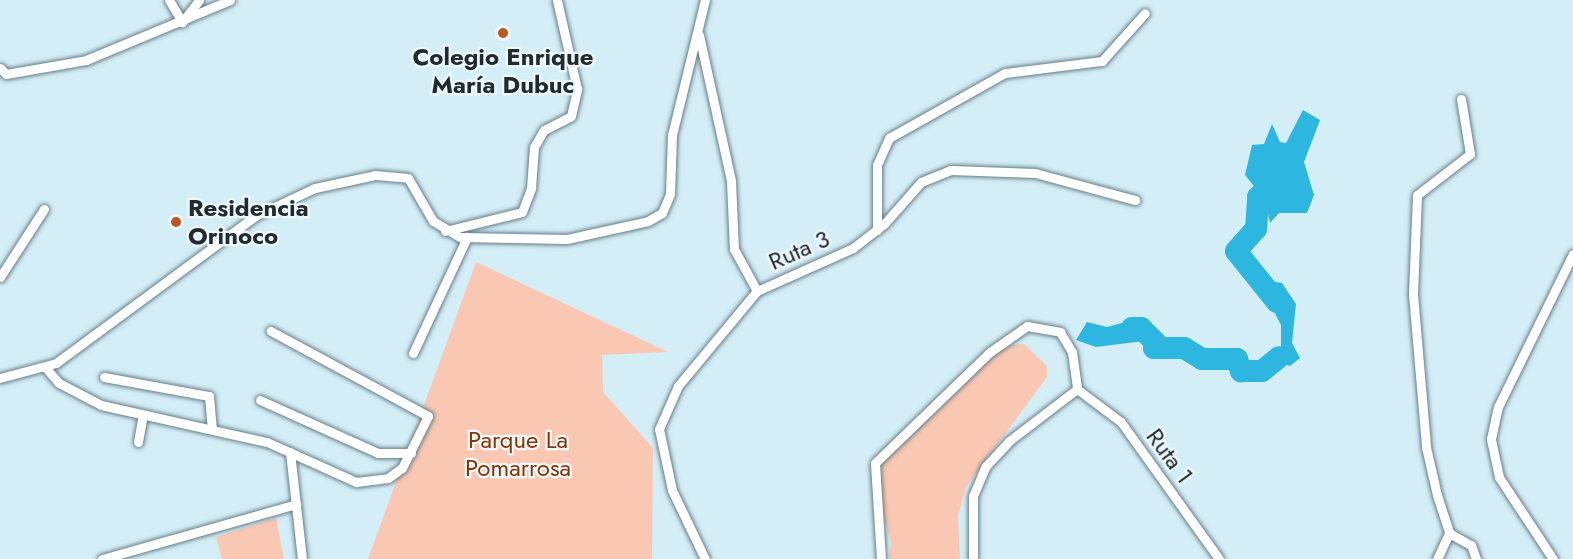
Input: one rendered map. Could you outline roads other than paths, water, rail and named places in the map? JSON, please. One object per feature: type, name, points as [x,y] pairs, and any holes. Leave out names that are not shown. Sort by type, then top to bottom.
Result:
[{"type":"street","points":[[170,0],[182,22]]},
{"type":"street","points":[[182,22],[199,0]]},
{"type":"street","points":[[0,68],[6,74],[86,60],[182,22],[230,0]]},
{"type":"street","points":[[445,231],[522,212],[531,188],[534,147],[544,130],[571,116],[577,89],[558,0]]},
{"type":"street","points":[[0,378],[45,367],[257,215],[315,188],[375,175],[408,178],[433,220],[445,231],[467,237],[567,239],[648,221],[662,213],[670,194],[672,135],[699,35],[705,0]]},
{"type":"street","points":[[877,230],[877,165],[889,138],[1005,73],[1102,61],[1144,13]]},
{"type":"street","points":[[699,35],[731,181],[734,249],[757,291]]},
{"type":"street","points":[[1437,559],[1449,533],[1426,447],[1413,294],[1414,208],[1425,184],[1470,154],[1461,99]]},
{"type":"street","name":"Ruta 3","points":[[705,559],[672,490],[659,429],[678,386],[757,291],[853,248],[877,230],[921,182],[951,170],[1035,173],[1135,200]]},
{"type":"street","points":[[0,276],[44,209]]},
{"type":"street","points":[[413,353],[467,237]]},
{"type":"street","points":[[1553,559],[1498,477],[1491,438],[1497,406],[1573,254]]},
{"type":"street","points":[[881,559],[875,463],[990,352],[1027,326],[1060,332],[1072,352],[1077,389],[1009,441],[986,466],[973,496],[973,559]]},
{"type":"street","points":[[45,367],[83,396],[143,415],[212,429],[290,452],[357,482],[388,478],[402,468],[428,416],[271,331]]},
{"type":"street","points":[[104,377],[209,396],[212,429]]},
{"type":"street","name":"Ruta 1","points":[[1077,389],[1121,422],[1218,559]]},
{"type":"street","points":[[260,400],[378,453],[411,453]]},
{"type":"street","points":[[138,442],[143,415]]},
{"type":"street","points":[[290,452],[302,559]]},
{"type":"street","points":[[102,559],[296,504]]},
{"type":"street","points":[[1449,533],[1471,545],[1476,559]]},
{"type":"water","points":[[1303,110],[1320,120],[1304,162],[1314,195],[1307,213],[1279,213],[1270,223],[1265,200],[1245,175],[1252,145],[1264,144],[1272,124],[1280,142],[1286,143]]},
{"type":"water","points":[[1257,279],[1282,283],[1296,304],[1292,343],[1300,358],[1290,366],[1280,362],[1272,376],[1261,378],[1254,370],[1281,352],[1281,325]]},
{"type":"water","points":[[1137,319],[1153,336],[1154,348],[1144,341],[1096,347],[1076,340],[1087,322],[1107,327]]},
{"type":"waterway","points":[[1277,302],[1236,251],[1256,229],[1258,197],[1283,175]]},
{"type":"waterway","points":[[1132,328],[1141,328],[1155,342],[1154,348],[1184,348],[1202,359],[1237,359],[1241,371],[1262,371],[1279,357]]},
{"type":"place","name":"Colegio Enrique María Dubuc","points":[[503,33]]},
{"type":"place","name":"Residencia Orinoco","points":[[176,222]]},
{"type":"park label","name":"Parque La Pomarrosa","points":[[518,454]]}]
